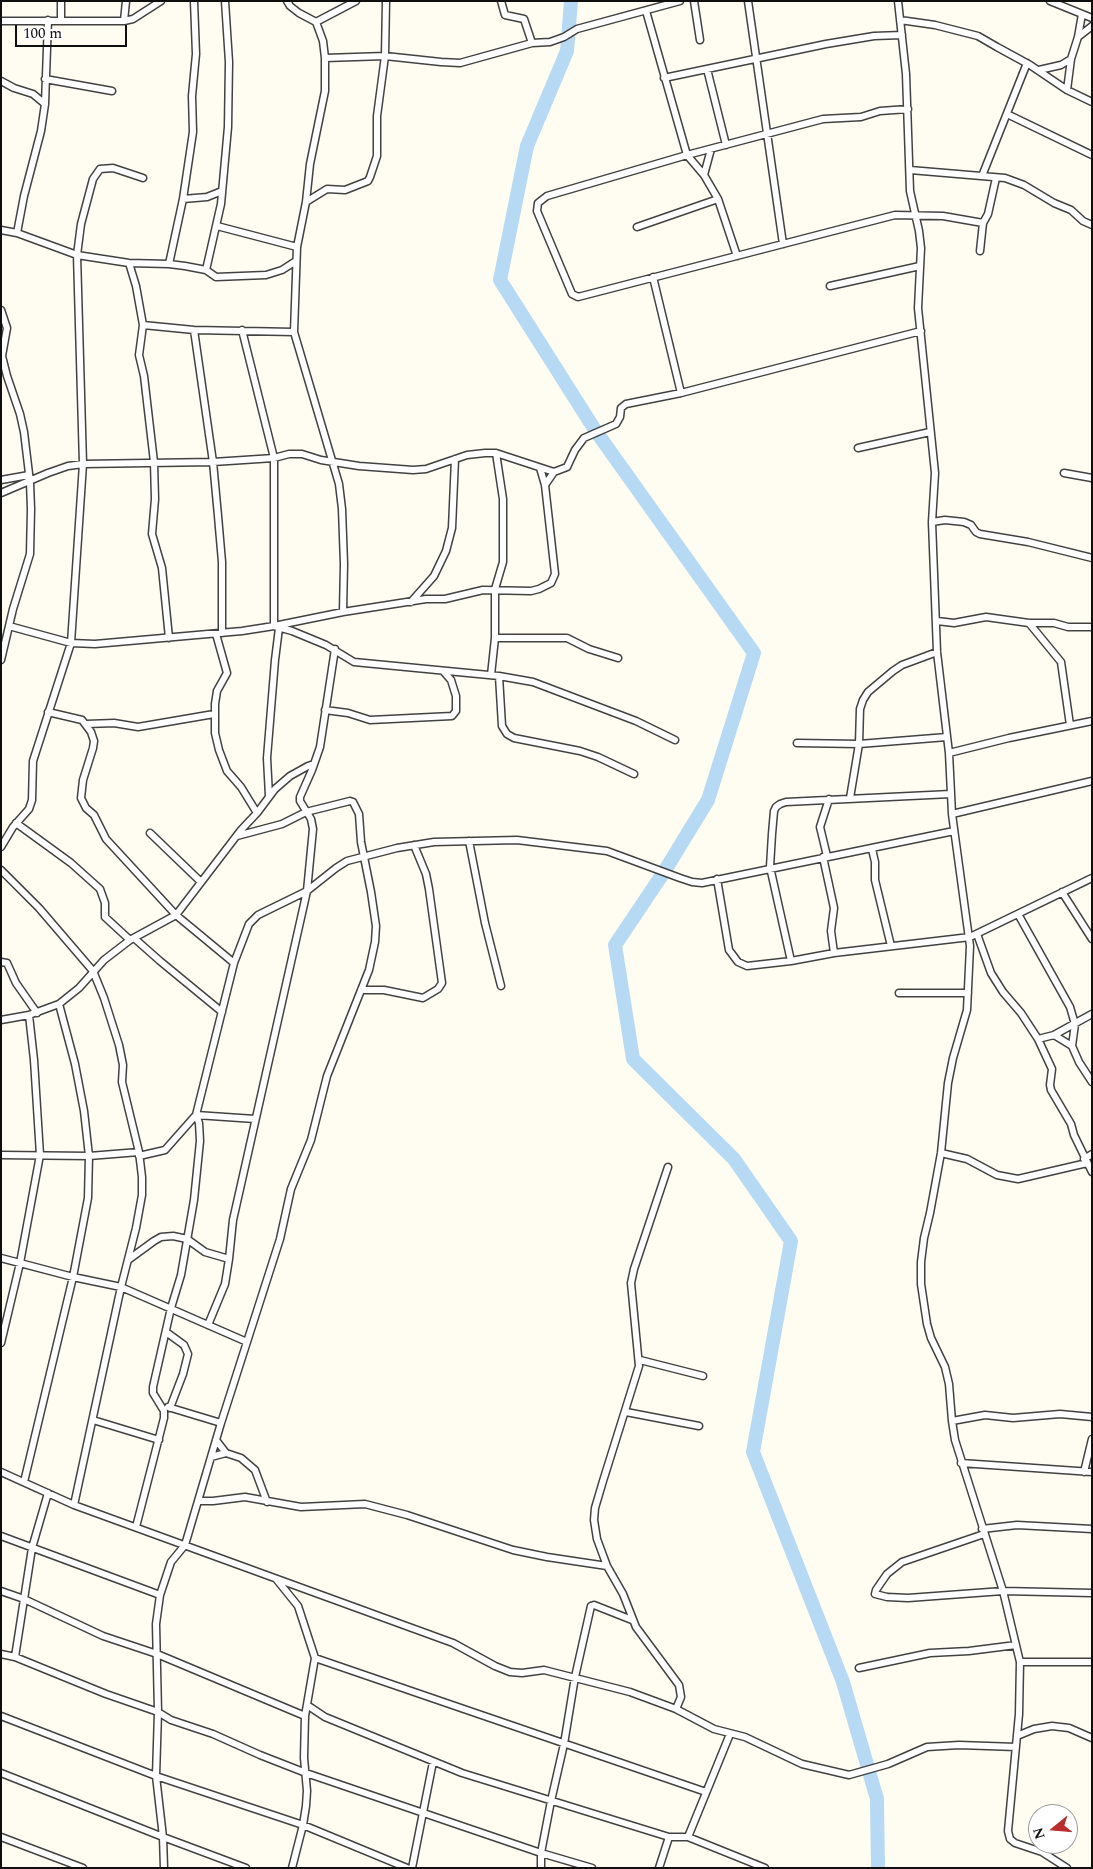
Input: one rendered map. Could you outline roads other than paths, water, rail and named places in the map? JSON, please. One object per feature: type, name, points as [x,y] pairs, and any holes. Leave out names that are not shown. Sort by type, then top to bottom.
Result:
[{"type":"street","points":[[61,1],[61,19]]},
{"type":"street","points":[[124,21],[126,1]]},
{"type":"street","points":[[1,20],[124,21],[133,19],[161,1]]},
{"type":"street","points":[[169,264],[183,200],[193,132],[192,96],[196,54],[194,1]]},
{"type":"street","points":[[206,270],[221,204],[228,126],[229,62],[225,1]]},
{"type":"street","points":[[287,1],[299,13],[316,22],[323,41],[325,58],[325,91],[310,164],[306,202],[297,247],[294,332],[339,484],[344,564],[343,612]]},
{"type":"street","points":[[316,22],[356,1]]},
{"type":"street","points":[[306,202],[327,190],[347,189],[368,181],[370,177],[377,156],[377,116],[385,56],[386,1]]},
{"type":"street","points":[[501,1],[506,15],[524,19],[532,43]]},
{"type":"street","points":[[325,58],[385,56],[460,63],[532,43],[550,42],[577,29],[680,1]]},
{"type":"street","points":[[694,1],[700,40]]},
{"type":"street","points":[[748,1],[783,244]]},
{"type":"street","points":[[898,1],[908,109],[910,191],[914,216],[919,231],[918,308],[935,473],[932,522],[937,652],[949,753],[952,814],[970,937],[967,1010],[948,1083],[940,1153],[924,1238],[921,1284],[927,1324],[931,1338],[945,1367],[949,1384],[952,1421],[961,1463],[1003,1591],[1020,1662],[1017,1736],[1008,1832],[1010,1839],[1015,1843],[1042,1852],[1066,1868]]},
{"type":"street","points":[[1050,1],[1092,18]]},
{"type":"street","points":[[646,11],[687,155],[704,175],[718,198],[737,256]]},
{"type":"street","points":[[1067,90],[1071,58],[1082,14]]},
{"type":"street","points":[[17,233],[24,196],[41,131],[45,104],[48,20]]},
{"type":"street","points":[[900,20],[935,25],[978,36],[1039,70],[1067,90],[1092,102]]},
{"type":"street","points":[[1078,36],[1092,26]]},
{"type":"street","points":[[664,78],[826,44],[874,36],[902,35]]},
{"type":"street","points":[[1039,70],[1061,65],[1071,58]]},
{"type":"street","points":[[982,176],[1027,63]]},
{"type":"street","points":[[707,69],[726,145]]},
{"type":"street","points":[[45,79],[112,91]]},
{"type":"street","points":[[1,81],[14,88],[33,94],[45,104]]},
{"type":"street","points":[[908,109],[880,110],[861,117],[823,119],[687,155],[547,196],[540,200],[537,207],[540,219],[572,294],[578,297],[895,216],[943,216],[984,223]]},
{"type":"street","points":[[1007,114],[1092,155]]},
{"type":"street","points":[[704,175],[711,149]]},
{"type":"street","points":[[1,847],[16,823],[29,809],[32,800],[33,760],[71,643],[83,464],[76,255],[81,224],[96,174],[100,169],[113,168],[143,178]]},
{"type":"street","points":[[910,170],[1005,178],[1024,185],[1054,203],[1071,210],[1083,221],[1092,224]]},
{"type":"street","points":[[980,251],[984,223],[988,214],[996,178]]},
{"type":"street","points":[[183,200],[207,197],[222,191]]},
{"type":"street","points":[[207,197],[221,204]]},
{"type":"street","points":[[636,227],[718,198]]},
{"type":"street","points":[[217,226],[297,247]]},
{"type":"street","points":[[1,230],[17,233],[76,255],[129,263],[169,264],[206,270],[216,277],[266,276],[282,270],[296,261]]},
{"type":"street","points":[[129,263],[136,286],[143,324],[139,356],[144,376],[154,462],[156,498],[152,534],[162,568],[169,638]]},
{"type":"street","points":[[830,286],[920,266]]},
{"type":"street","points":[[653,277],[681,393]]},
{"type":"street","points":[[1,310],[7,328],[3,348],[3,361],[20,414],[29,478],[30,554],[1,660]]},
{"type":"street","points":[[143,324],[194,330],[294,332]]},
{"type":"street","points":[[194,330],[213,462],[222,562],[219,633],[227,673],[217,692],[214,714],[215,733],[223,763],[258,813]]},
{"type":"street","points":[[242,330],[274,458],[276,627],[267,758],[270,796]]},
{"type":"street","points":[[544,485],[554,472],[567,467],[575,450],[584,438],[616,424],[623,405],[681,393],[921,331]]},
{"type":"street","points":[[858,448],[930,432]]},
{"type":"street","points":[[1,480],[29,478],[83,464],[213,462],[274,458],[295,454],[371,467],[398,467],[413,470],[426,469],[478,453],[496,453],[554,472]]},
{"type":"street","points":[[491,675],[495,589],[502,562],[503,520],[503,499],[496,453]]},
{"type":"street","points":[[411,602],[434,576],[446,551],[452,528],[455,460]]},
{"type":"street","points":[[9,626],[71,643],[95,644],[276,627],[343,612],[445,599],[474,592],[495,589],[531,591],[546,587],[553,580],[555,574],[544,485],[540,468]]},
{"type":"street","points":[[1064,473],[1092,478]]},
{"type":"street","points":[[1,492],[29,478]]},
{"type":"street","points":[[932,522],[945,520],[964,522],[980,534],[1028,542],[1092,558]]},
{"type":"street","points":[[937,621],[954,623],[986,617],[1029,623],[1054,623],[1068,627],[1092,627]]},
{"type":"street","points":[[1029,623],[1061,662],[1070,725]]},
{"type":"street","points":[[276,627],[307,636],[336,649],[345,658],[354,662],[491,675],[533,682],[636,721],[675,740]]},
{"type":"street","points":[[494,638],[567,638],[589,649],[618,658]]},
{"type":"street","points":[[208,1325],[225,1284],[233,1220],[254,1119],[307,891],[312,829],[311,819],[300,802],[300,797],[320,746],[336,649]]},
{"type":"street","points":[[850,798],[859,744],[861,704],[868,692],[902,665],[937,652]]},
{"type":"street","points":[[325,710],[348,713],[370,720],[452,716],[456,711],[456,696],[451,680],[443,671]]},
{"type":"street","points":[[499,676],[502,726],[507,734],[514,738],[580,751],[598,757],[634,774]]},
{"type":"street","points":[[48,712],[74,717],[87,724],[94,741],[80,792],[83,804],[94,815],[106,839],[176,915],[234,963]]},
{"type":"street","points":[[87,724],[114,723],[138,726],[214,714]]},
{"type":"street","points":[[949,753],[1009,738],[1092,722]]},
{"type":"street","points":[[797,743],[859,744],[947,737]]},
{"type":"street","points":[[1,1020],[29,1015],[59,1004],[79,988],[104,960],[132,939],[176,915],[275,789],[290,776],[314,764]]},
{"type":"street","points":[[952,814],[1092,781]]},
{"type":"street","points":[[791,961],[770,867],[774,811],[776,807],[786,802],[951,794]]},
{"type":"street","points":[[829,799],[820,826],[834,908],[830,931],[834,953]]},
{"type":"street","points":[[164,1868],[163,1837],[156,1776],[158,1654],[156,1624],[160,1595],[171,1562],[185,1545],[221,1423],[280,1239],[291,1189],[311,1140],[327,1076],[371,963],[376,942],[376,926],[359,814],[353,802],[350,801],[306,812],[282,824],[237,836]]},
{"type":"street","points":[[16,823],[71,863],[100,889],[105,903],[105,917],[222,1012]]},
{"type":"street","points":[[1,1155],[90,1156],[139,1154],[165,1150],[196,1115],[234,963],[249,924],[267,910],[307,891],[347,861],[434,842],[517,840],[606,851],[692,882],[702,882],[954,831]]},
{"type":"street","points":[[150,833],[201,882]]},
{"type":"street","points":[[469,841],[486,923],[502,986]]},
{"type":"street","points":[[361,990],[384,990],[423,998],[438,990],[442,983],[430,889],[414,845]]},
{"type":"street","points":[[872,849],[875,862],[875,880],[891,946]]},
{"type":"street","points":[[1,870],[40,908],[93,971],[119,1044],[122,1082],[139,1154],[142,1177],[140,1210],[121,1287],[74,1504]]},
{"type":"street","points":[[717,879],[730,950],[738,962],[748,966],[834,953],[970,937],[1092,878]]},
{"type":"street","points":[[1062,892],[1092,939]]},
{"type":"street","points":[[1018,914],[1070,1007],[1076,1024],[1072,1046],[1079,1062],[1092,1082]]},
{"type":"street","points":[[977,934],[991,973],[1038,1038],[1052,1069],[1051,1090],[1071,1124],[1092,1172]]},
{"type":"street","points":[[1,962],[9,968],[16,983],[37,1012]]},
{"type":"street","points":[[899,993],[968,993]]},
{"type":"street","points":[[24,1482],[72,1277],[88,1198],[90,1156],[84,1111],[59,1004]]},
{"type":"street","points":[[1038,1038],[1054,1035],[1092,1014]]},
{"type":"street","points":[[1,1343],[20,1263],[40,1155],[29,1015]]},
{"type":"street","points":[[1054,1035],[1072,1046]]},
{"type":"street","points":[[196,1115],[254,1119]]},
{"type":"street","points":[[136,1527],[160,1440],[164,1418],[164,1411],[153,1393],[153,1386],[170,1308],[181,1275],[187,1239],[200,1141],[199,1123],[196,1115]]},
{"type":"street","points":[[940,1153],[967,1159],[997,1175],[1018,1179],[1086,1161],[1092,1154]]},
{"type":"street","points":[[668,1167],[634,1269],[632,1283],[640,1360],[626,1412],[595,1508],[595,1530],[607,1566],[623,1594],[632,1620],[640,1634],[679,1686],[681,1697],[676,1709]]},
{"type":"street","points":[[128,1260],[162,1237],[173,1236],[187,1239],[205,1252],[229,1259]]},
{"type":"street","points":[[1,1258],[72,1277],[121,1287],[247,1342]]},
{"type":"street","points":[[166,1332],[184,1345],[188,1354],[170,1408]]},
{"type":"street","points":[[640,1360],[703,1376]]},
{"type":"street","points":[[160,1404],[221,1423]]},
{"type":"street","points":[[626,1412],[699,1426]]},
{"type":"street","points":[[952,1421],[985,1415],[1013,1418],[1060,1414],[1092,1417]]},
{"type":"street","points":[[93,1420],[160,1440]]},
{"type":"street","points":[[216,1440],[226,1453]]},
{"type":"street","points":[[1084,1472],[1092,1440]]},
{"type":"street","points":[[211,1457],[226,1453],[241,1458],[255,1470],[267,1502]]},
{"type":"street","points":[[961,1463],[1092,1472]]},
{"type":"street","points":[[1,1472],[74,1504],[453,1643],[510,1672],[522,1673],[544,1670],[575,1676],[630,1692],[676,1709],[702,1724],[745,1737],[802,1764],[849,1775],[888,1764],[927,1747],[959,1745],[1016,1747]]},
{"type":"street","points":[[15,1657],[32,1548],[48,1493]]},
{"type":"street","points":[[198,1501],[219,1501],[245,1497],[301,1507],[364,1504],[407,1515],[514,1550],[607,1566]]},
{"type":"street","points":[[1092,1529],[1017,1525],[983,1531],[902,1562],[887,1574],[875,1594],[887,1597],[908,1598],[1003,1591],[1092,1593]]},
{"type":"street","points":[[1,1536],[160,1595]]},
{"type":"street","points":[[276,1579],[298,1606],[315,1658],[305,1716],[304,1758],[307,1791],[303,1825],[292,1868]]},
{"type":"street","points":[[1,1592],[24,1599],[103,1636],[158,1654],[305,1716]]},
{"type":"street","points":[[541,1868],[541,1853],[564,1744],[575,1676],[591,1606],[594,1605],[632,1620]]},
{"type":"street","points":[[859,1668],[930,1653],[969,1651],[1016,1645]]},
{"type":"street","points":[[1,1654],[15,1657],[106,1694],[158,1712],[171,1720],[213,1734],[306,1773],[541,1853],[592,1868]]},
{"type":"street","points":[[315,1658],[706,1792]]},
{"type":"street","points":[[1020,1662],[1092,1662]]},
{"type":"street","points":[[307,1705],[325,1717],[469,1776],[670,1837],[688,1836],[765,1868]]},
{"type":"street","points":[[1,1716],[156,1776],[303,1825],[408,1868]]},
{"type":"street","points":[[1017,1736],[1034,1729],[1052,1726],[1069,1728],[1092,1738]]},
{"type":"street","points":[[688,1836],[730,1734]]},
{"type":"street","points":[[412,1868],[433,1762]]},
{"type":"street","points":[[1,1773],[246,1868]]},
{"type":"street","points":[[1,1837],[84,1868]]},
{"type":"street","points":[[659,1868],[670,1837]]},
{"type":"waterway","points":[[571,1],[567,51],[527,146],[500,280],[595,430],[754,653],[708,800],[664,872],[615,945],[633,1059],[734,1159],[791,1241],[753,1452],[843,1682],[877,1799],[878,1868]]}]
